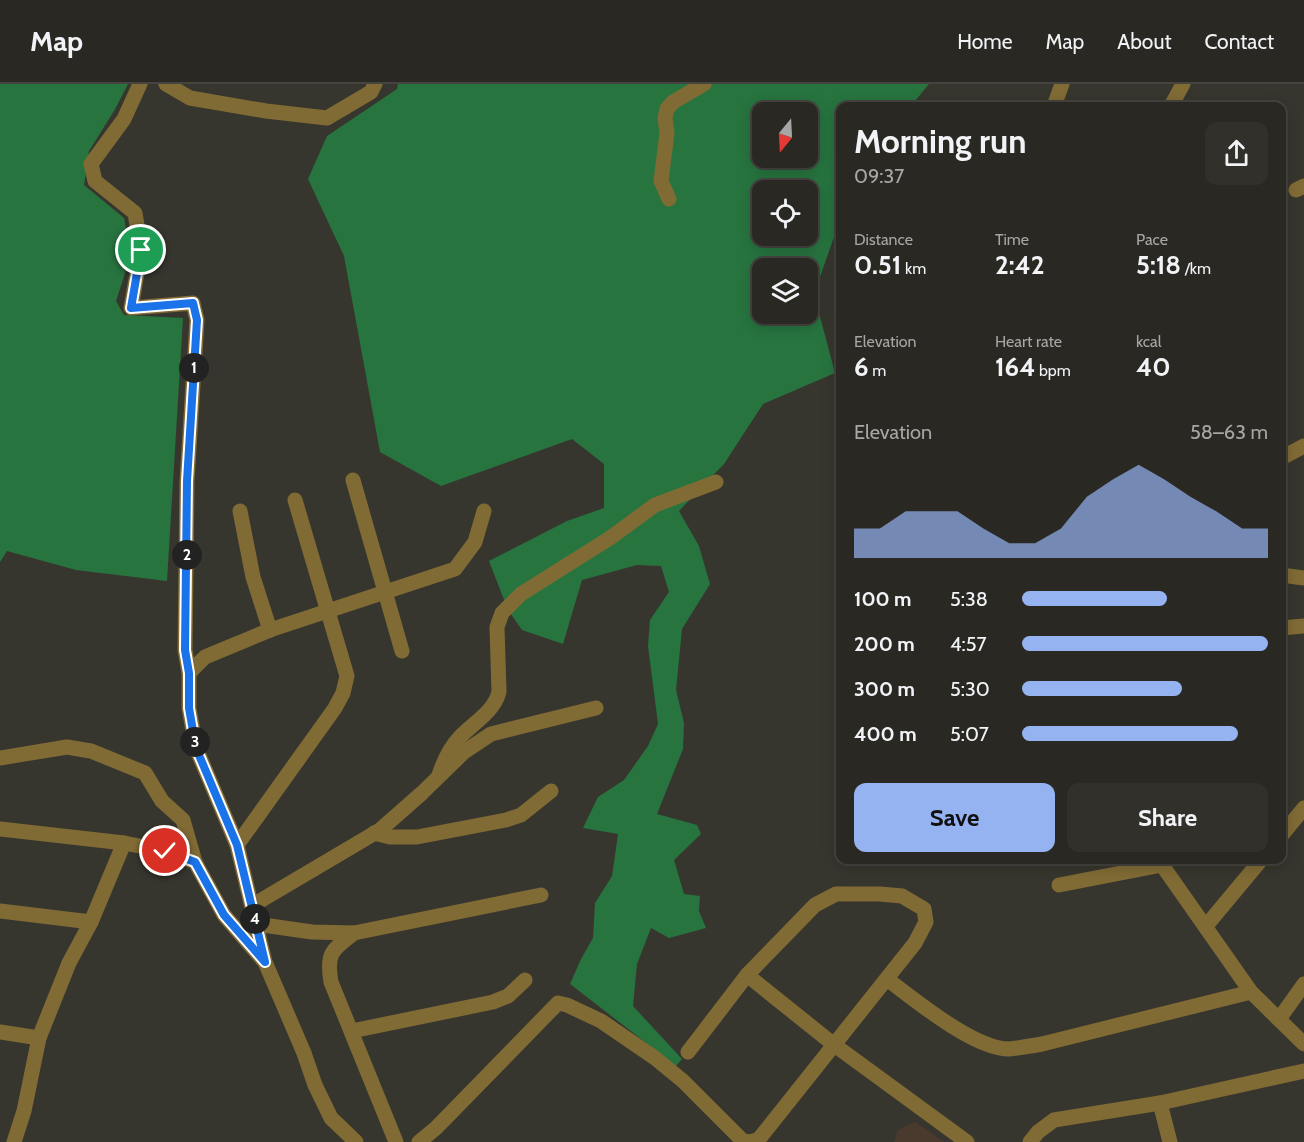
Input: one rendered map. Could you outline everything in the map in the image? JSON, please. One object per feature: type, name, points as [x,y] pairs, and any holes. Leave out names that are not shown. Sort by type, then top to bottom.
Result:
[{"type":"street","points":[[140,84],[124,119],[92,164],[95,181],[135,213],[141,250],[131,308],[193,303],[197,320],[187,481],[185,650],[189,673],[189,708],[196,748],[237,845],[265,962],[304,1053],[315,1085],[332,1118],[356,1142]]},
{"type":"street","points":[[166,84],[190,98],[266,111],[327,118],[371,92],[375,84]]},
{"type":"street","points":[[669,198],[661,181],[667,133],[665,118],[667,109],[673,102],[704,84]]},
{"type":"street","points":[[1055,102],[1062,84]]},
{"type":"street","points":[[1173,102],[1184,84]]},
{"type":"street","points":[[1286,455],[1304,446]]},
{"type":"street","points":[[353,480],[402,651]]},
{"type":"street","points":[[439,775],[445,755],[459,738],[496,703],[499,692],[497,627],[502,613],[521,594],[610,538],[655,505],[716,482]]},
{"type":"street","points":[[237,845],[335,708],[343,693],[347,676],[295,500]]},
{"type":"street","points":[[240,511],[253,577],[270,630]]},
{"type":"street","points":[[189,673],[205,657],[270,630],[454,569],[475,542],[484,511]]},
{"type":"street","points":[[1286,576],[1304,578]]},
{"type":"street","points":[[1286,628],[1304,626]]},
{"type":"street","points":[[253,905],[374,833],[422,793],[464,752],[491,734],[596,708]]},
{"type":"street","points":[[0,758],[67,747],[92,751],[145,773],[162,801],[183,820],[195,862],[224,915],[265,962]]},
{"type":"street","points":[[374,833],[390,837],[417,837],[506,820],[521,815],[551,791]]},
{"type":"street","points":[[1286,830],[1304,808]]},
{"type":"street","points":[[0,829],[124,843],[165,851],[195,862]]},
{"type":"street","points":[[14,1142],[21,1121],[39,1038],[69,963],[91,922],[124,843]]},
{"type":"street","points":[[1059,885],[1152,864]]},
{"type":"street","points":[[1162,864],[1251,992],[1304,1044]]},
{"type":"street","points":[[1206,926],[1258,864]]},
{"type":"street","points":[[419,1142],[436,1128],[558,1003],[601,1021],[655,1058],[683,1081],[743,1141],[750,1142],[759,1139],[915,942],[926,922],[924,909],[902,896],[880,894],[836,894],[815,905],[747,975],[688,1052]]},
{"type":"street","points":[[256,924],[312,932],[354,933],[541,895]]},
{"type":"street","points":[[0,911],[91,922]]},
{"type":"street","points":[[354,933],[330,954],[328,965],[332,982],[396,1142]]},
{"type":"street","points":[[747,975],[833,1044],[967,1142]]},
{"type":"street","points":[[887,979],[944,1022],[993,1046],[1008,1049],[1042,1044],[1251,992]]},
{"type":"street","points":[[352,1031],[492,1002],[507,996],[525,980]]},
{"type":"street","points":[[1279,1019],[1304,984]]},
{"type":"street","points":[[0,1032],[39,1038]]},
{"type":"street","points":[[1030,1142],[1038,1132],[1054,1120],[1160,1102],[1304,1071]]},
{"type":"street","points":[[1160,1102],[1170,1142]]},
{"type":"street","points":[[19,1142],[21,1121]]},
{"type":"shaded area","points":[[915,1122],[944,1142],[894,1142],[898,1130]]},
{"type":"green space","points":[[0,84],[128,84],[89,151],[84,185],[124,218],[131,255],[116,301],[124,315],[183,318],[167,581],[76,570],[7,551],[0,562]]},
{"type":"green space","points":[[398,84],[929,84],[914,102],[836,102],[836,231],[818,283],[818,258],[752,258],[752,324],[818,324],[818,309],[835,373],[763,404],[724,464],[679,511],[699,546],[710,584],[682,629],[676,690],[684,723],[683,749],[657,814],[697,825],[701,834],[674,860],[684,894],[700,896],[699,911],[706,928],[669,938],[651,928],[637,964],[633,1006],[682,1059],[676,1066],[570,984],[593,938],[595,903],[612,876],[618,834],[583,828],[598,797],[624,780],[648,746],[658,724],[648,646],[650,620],[669,592],[661,566],[637,565],[582,580],[563,644],[522,630],[508,610],[489,561],[567,521],[604,508],[604,464],[572,439],[441,486],[380,452],[344,256],[308,179],[327,136],[397,89]]},
{"type":"route","points":[[141,250],[131,308],[193,303],[197,320],[187,481],[185,650],[189,673],[189,708],[196,748],[237,845],[265,962],[224,915],[195,862],[165,851]]}]
